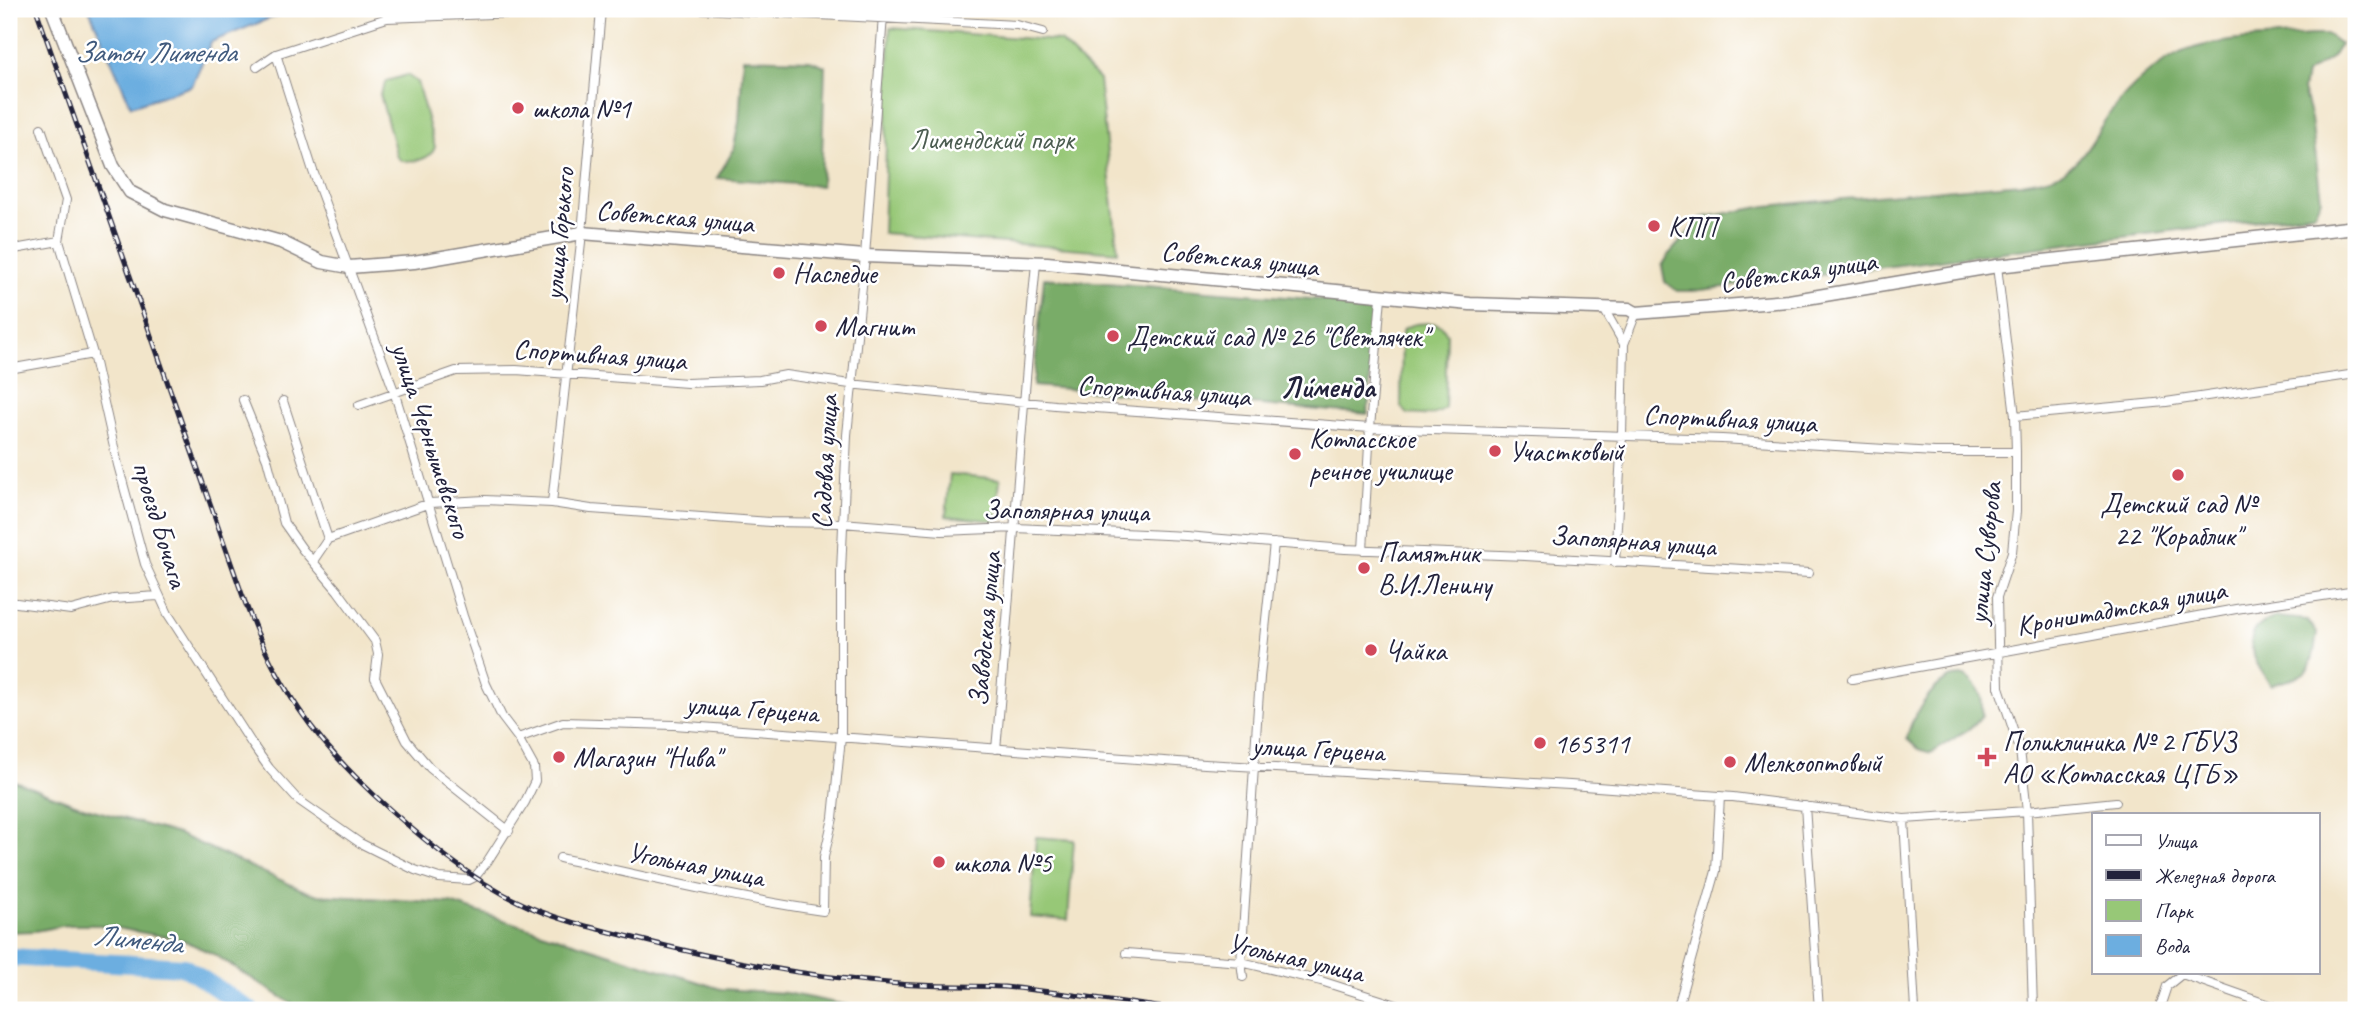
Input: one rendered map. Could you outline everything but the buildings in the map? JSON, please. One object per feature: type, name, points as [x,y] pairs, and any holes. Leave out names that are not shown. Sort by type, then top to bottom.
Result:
[{"type":"main road","name":"Советская улица","points":[[52,9],[106,150],[130,192],[165,210],[281,242],[322,262],[349,267],[414,262],[582,233],[865,256],[1036,262],[1381,297],[1470,304],[1629,309],[1636,313],[1790,301],[1997,266],[2356,227]]},
{"type":"street","points":[[257,66],[276,54],[387,19],[619,9]]},
{"type":"street","points":[[699,9],[883,16],[1017,25],[1043,32]]},
{"type":"street","name":"улица Горького","points":[[552,503],[582,233],[601,10]]},
{"type":"street","name":"Садовая улица","points":[[823,911],[824,857],[832,818],[841,737],[842,523],[850,384],[865,256],[883,16]]},
{"type":"street","name":"улица Чернышевского","points":[[276,54],[313,171],[394,391],[486,684],[502,717],[532,761],[535,781],[509,831],[475,877],[464,881]]},
{"type":"street","name":"проезд Бочага","points":[[41,128],[66,200],[59,241],[93,354],[118,465],[145,564],[158,596],[177,630],[269,768],[297,799],[360,843],[378,852],[429,874],[464,881]]},
{"type":"street","points":[[9,250],[59,241]]},
{"type":"street","name":"Заводская улица","points":[[996,748],[1036,262]]},
{"type":"street","name":"улица Суворова","points":[[1997,266],[2015,416],[2016,452],[2016,511],[2012,552],[1997,597],[1999,687],[2020,750],[2027,811],[2033,1010]]},
{"type":"street","points":[[1363,550],[1381,297]]},
{"type":"street","points":[[1604,309],[1624,344]]},
{"type":"street","points":[[1615,562],[1624,344],[1636,313]]},
{"type":"street","points":[[9,369],[93,354]]},
{"type":"street","name":"Спортивная улица","points":[[359,405],[456,371],[516,370],[687,383],[760,380],[786,375],[1023,401],[1370,428],[1732,439],[1922,452],[2016,452]]},
{"type":"street","points":[[2015,416],[2166,402],[2356,374]]},
{"type":"street","points":[[243,400],[267,459],[284,523],[375,640],[378,654],[375,678],[407,741],[447,783],[509,831]]},
{"type":"street","points":[[283,401],[327,538],[313,561]]},
{"type":"street","name":"Заполярная улица","points":[[327,538],[430,503],[485,500],[552,503],[591,509],[770,522],[842,523],[942,531],[1016,528],[1185,536],[1363,550],[1809,573]]},
{"type":"street","points":[[1243,976],[1241,962],[1260,677],[1274,543]]},
{"type":"street","name":"Кронштадтская улица","points":[[1852,679],[2236,609],[2356,591]]},
{"type":"street","points":[[9,602],[71,610],[113,599],[158,596]]},
{"type":"street","name":"улица Герцена","points":[[518,738],[564,722],[674,725],[1256,767],[1720,796],[1903,819],[2116,802]]},
{"type":"street","points":[[1677,1010],[1716,872],[1720,796]]},
{"type":"street","points":[[1805,806],[1819,1010]]},
{"type":"street","points":[[1903,819],[1916,1010]]},
{"type":"street","name":"Угольная улица","points":[[560,858],[749,900],[823,911]]},
{"type":"street","name":"Угольная улица","points":[[1126,953],[1241,962],[1321,981],[1412,1010]]},
{"type":"street","points":[[2159,1010],[2167,986],[2182,974],[2284,1010]]},
{"type":"green space","name":"Лимендский парк","points":[[890,28],[1060,41],[1099,80],[1118,252],[883,233]]},
{"type":"green space","points":[[2328,35],[2340,44],[2332,57],[2306,74],[2303,90],[2311,119],[2321,199],[2314,213],[1693,291],[1677,291],[1665,282],[1662,266],[1701,218],[1766,206],[2021,183],[2051,177],[2074,163],[2126,94],[2149,73],[2174,56],[2221,42]]},
{"type":"green space","points":[[743,58],[810,60],[825,66],[821,186],[717,178],[733,151],[739,122]]},
{"type":"green space","points":[[407,75],[417,82],[435,147],[426,157],[402,161],[397,157],[380,94],[386,81]]},
{"type":"green space","points":[[1044,278],[1374,304],[1368,414],[1033,386]]},
{"type":"green space","points":[[1435,323],[1442,326],[1447,334],[1445,408],[1433,415],[1407,414],[1401,406],[1402,331],[1413,325]]},
{"type":"green space","points":[[950,474],[1000,479],[996,521],[946,516]]},
{"type":"green space","points":[[2277,617],[2308,620],[2317,633],[2313,657],[2307,670],[2302,675],[2271,685],[2254,656],[2252,637],[2264,622]]},
{"type":"green space","points":[[1965,676],[1980,693],[1982,715],[1972,727],[1931,753],[1918,749],[1907,739],[1922,705],[1941,683],[1952,677]]},
{"type":"green space","points":[[9,779],[83,807],[178,834],[319,895],[450,903],[721,989],[786,993],[871,1010],[302,1010],[213,954],[183,940],[100,925],[67,925],[35,931],[9,932]]},
{"type":"green space","points":[[1036,837],[1074,840],[1068,920],[1030,917]]},
{"type":"water","name":"Затон Лименда","points":[[89,9],[293,9],[211,42],[192,86],[131,106]]},
{"type":"waterway","name":"Лименда","points":[[9,957],[184,967],[250,1010]]},
{"type":"railway","points":[[36,9],[254,626],[283,684],[317,734],[360,782],[400,819],[466,871],[519,902],[575,923],[667,946],[733,961],[832,977],[912,985],[1004,987],[1178,1010]]},
{"type":"place","name":"школа №1","points":[[518,108]]},
{"type":"place","name":"КПП","points":[[1654,226]]},
{"type":"place","name":"Наследие","points":[[779,273]]},
{"type":"place","name":"Магнит","points":[[821,326]]},
{"type":"place","name":"Детский сад № 26 \"Светлячек\"","points":[[1113,336]]},
{"type":"place","name":"Участковый","points":[[1495,451]]},
{"type":"place","name":"Котласское речное училище","points":[[1295,454]]},
{"type":"place","name":"Детский сад № 22 \"Кораблик\"","points":[[2178,475]]},
{"type":"place","name":"Памятник В.И.Ленину","points":[[1364,568]]},
{"type":"place","name":"Чайка","points":[[1371,650]]},
{"type":"place","name":"165311","points":[[1540,743]]},
{"type":"place","name":"Магазин \"Нива\"","points":[[559,757]]},
{"type":"place","name":"Поликлиника № 2 ГБУЗ АО «Котласская ЦГБ»","points":[[1987,757]]},
{"type":"place","name":"Мелкооптовый","points":[[1730,762]]},
{"type":"place","name":"школа №5","points":[[939,862]]},
{"type":"district","name":"Ли́менда","points":[[1328,387]]}]
